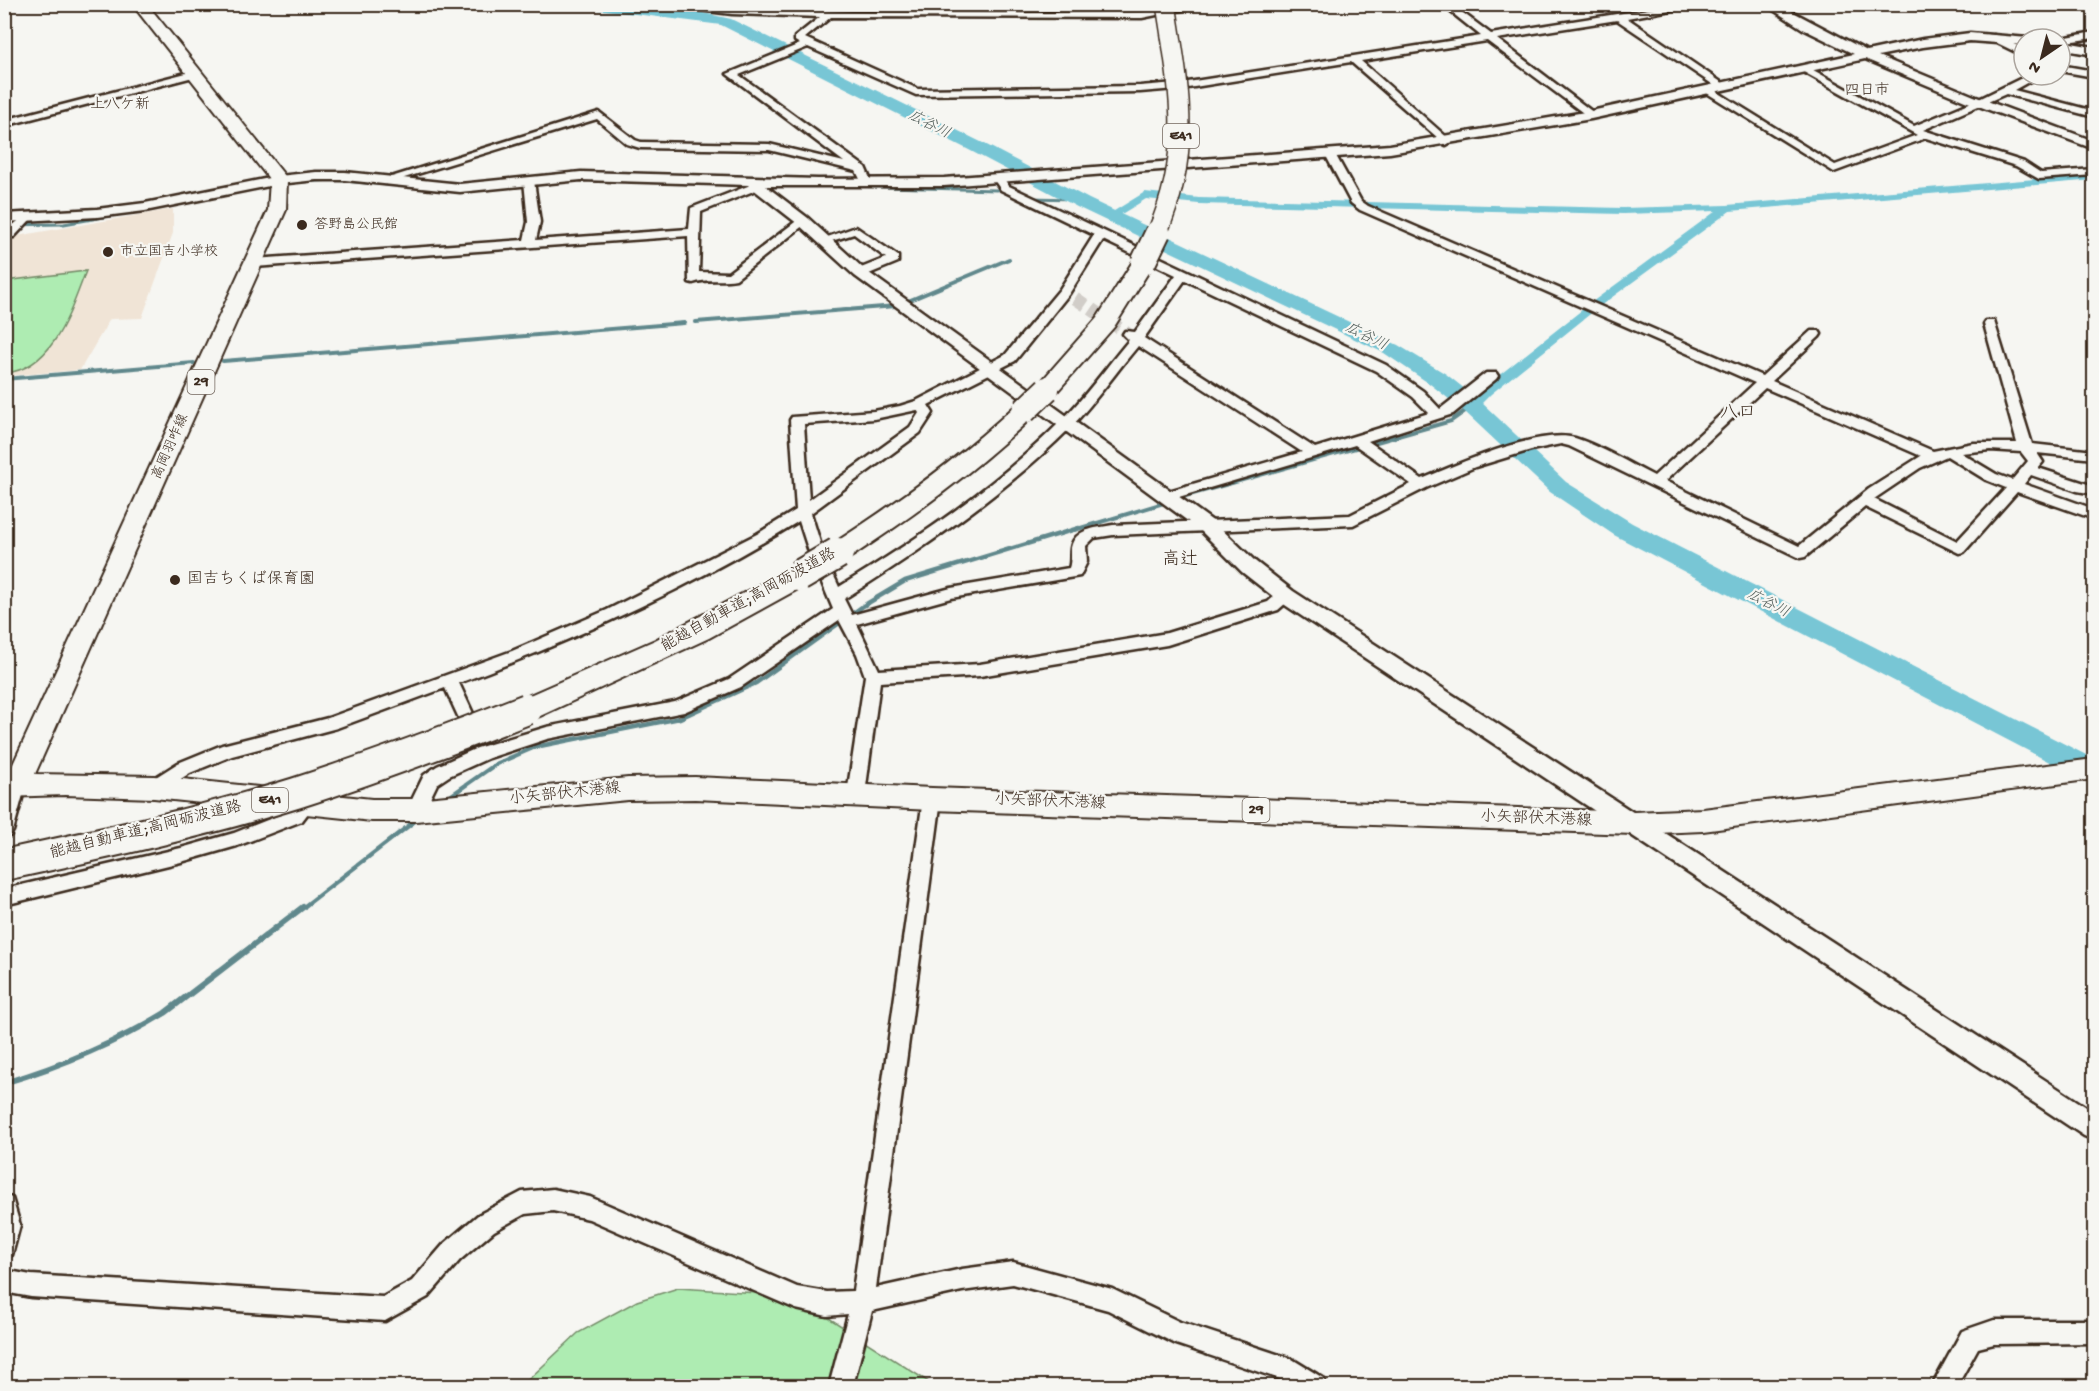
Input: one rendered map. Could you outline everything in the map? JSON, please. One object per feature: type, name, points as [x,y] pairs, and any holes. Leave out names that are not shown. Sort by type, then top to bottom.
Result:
[{"type":"highway","name":"能越自動車道;高岡砺波道路","points":[[4,865],[128,837],[244,807],[333,780],[527,709],[636,662],[706,628],[838,553],[939,483],[976,455],[1047,389],[1106,321],[1143,263],[1168,208],[1180,156],[1181,106],[1166,4]]},
{"type":"main road","points":[[139,4],[279,180]]},
{"type":"main road","name":"高岡羽咋線","points":[[11,785],[254,263],[277,210],[279,180]]},
{"type":"main road","name":"小矢部伏木港線","points":[[11,785],[154,787],[372,810],[447,807],[628,789],[695,788],[856,794],[932,800],[1634,823],[1703,820],[2094,769]]},
{"type":"street","points":[[653,4],[732,11],[829,14],[1142,15],[1208,4]]},
{"type":"street","points":[[1445,4],[1590,116]]},
{"type":"street","points":[[829,14],[798,39],[916,92],[1140,89],[1188,85],[1700,4]]},
{"type":"street","points":[[1768,4],[1808,27],[1866,55],[2094,145]]},
{"type":"street","points":[[1618,17],[1722,86]]},
{"type":"street","points":[[2072,38],[2094,35]]},
{"type":"street","points":[[4,219],[97,213],[145,207],[279,180],[345,176],[460,188],[529,184],[581,176],[754,183],[944,182],[1330,154],[1446,142],[1590,116],[1803,68],[1950,38],[2012,40]]},
{"type":"street","points":[[1994,38],[2012,46]]},
{"type":"street","points":[[810,43],[732,74],[861,169],[868,180],[867,183]]},
{"type":"street","points":[[2072,47],[2094,51]]},
{"type":"street","points":[[1352,58],[1446,142]]},
{"type":"street","points":[[1803,68],[1926,135],[2020,164],[2039,176],[2094,172]]},
{"type":"street","points":[[2072,70],[2094,74]]},
{"type":"street","points":[[4,123],[194,74]]},
{"type":"street","points":[[1915,129],[1983,101],[2012,86]]},
{"type":"street","points":[[1707,90],[1756,123],[1834,169],[1926,135]]},
{"type":"street","points":[[2004,90],[2094,114]]},
{"type":"street","points":[[387,180],[599,115],[631,142],[640,146],[769,147],[861,169]]},
{"type":"street","points":[[1330,154],[1357,203],[1364,208],[1933,456]]},
{"type":"street","points":[[1002,177],[1005,188],[1381,368],[1418,394],[1438,415]]},
{"type":"street","points":[[754,183],[803,221],[860,273],[1207,526],[1249,567],[1286,596],[2094,1127]]},
{"type":"street","points":[[754,183],[695,210],[693,277],[732,276],[803,221]]},
{"type":"street","points":[[529,184],[534,222],[529,244]]},
{"type":"street","points":[[4,236],[10,235],[26,218]]},
{"type":"street","points":[[825,240],[856,230],[894,258],[860,273]]},
{"type":"street","points":[[254,263],[694,232]]},
{"type":"street","points":[[856,794],[873,676],[865,654],[816,552],[803,512],[796,420],[874,415],[921,404],[1010,358],[1070,294],[1095,240],[1102,236]]},
{"type":"street","points":[[418,809],[430,780],[443,771],[483,753],[547,732],[678,708],[735,683],[844,612],[923,542],[1022,464],[1067,423],[1183,274]]},
{"type":"street","points":[[1865,501],[1959,548],[2036,462],[2026,449],[1990,324]]},
{"type":"street","points":[[1656,482],[1815,334]]},
{"type":"street","points":[[1132,337],[1314,453]]},
{"type":"street","points":[[1173,500],[1314,453],[1364,445],[1448,411],[1491,376]]},
{"type":"street","points":[[154,787],[184,768],[228,750],[331,724],[450,681],[613,614],[762,537],[803,512],[845,479],[915,430],[926,413],[921,404]]},
{"type":"street","points":[[844,612],[1075,572],[1079,562],[1079,545],[1089,534],[1113,530],[1353,520],[1421,485],[1470,464],[1529,446],[1561,440],[1573,442],[1800,553],[1905,471],[1948,451],[1974,447],[2094,455]]},
{"type":"street","points":[[1364,445],[1421,485]]},
{"type":"street","points":[[1948,451],[1991,477],[2094,514]]},
{"type":"street","points":[[2028,469],[2094,490]]},
{"type":"street","points":[[873,676],[980,670],[1167,639],[1273,606],[1286,596]]},
{"type":"street","points":[[450,681],[483,753]]},
{"type":"street","points":[[4,831],[11,785]]},
{"type":"street","points":[[841,1386],[863,1302],[932,800]]},
{"type":"street","points":[[4,897],[130,868],[237,839],[296,816],[306,804]]},
{"type":"street","points":[[4,1281],[32,1286],[385,1309],[420,1289],[452,1252],[486,1223],[522,1203],[553,1200],[590,1208],[796,1298],[827,1304],[863,1302],[962,1280],[1012,1273],[1055,1282],[1112,1300],[1176,1332],[1293,1371],[1315,1386]]},
{"type":"street","points":[[4,1206],[9,1225],[4,1247]]},
{"type":"street","points":[[1944,1386],[1970,1340],[1994,1332],[2094,1332]]},
{"type":"shaded area","points":[[173,209],[173,233],[142,318],[110,319],[80,370],[5,376],[5,238]]},
{"type":"green space","points":[[86,271],[67,319],[48,349],[36,361],[22,369],[5,373],[5,281]]},
{"type":"green space","points":[[678,1288],[793,1295],[935,1386],[525,1386],[527,1381],[578,1333],[637,1301]]},
{"type":"waterway","name":"広谷川","points":[[588,4],[726,22],[975,146],[1083,203],[1391,349],[1438,379],[1472,406],[1558,487],[1623,529],[2094,772]]},
{"type":"waterway","points":[[1727,208],[2094,177]]},
{"type":"waterway","points":[[282,183],[334,180],[453,191]]},
{"type":"waterway","points":[[465,191],[516,186]]},
{"type":"waterway","points":[[812,186],[833,186]]},
{"type":"waterway","points":[[848,186],[997,190]]},
{"type":"waterway","points":[[1111,216],[1145,195],[1199,201],[1623,211],[1727,208]]},
{"type":"waterway","points":[[1029,198],[1076,199]]},
{"type":"waterway","points":[[1472,406],[1487,391],[1596,304],[1727,208]]},
{"type":"waterway","points":[[4,225],[64,224],[127,213]]},
{"type":"waterway","points":[[696,322],[896,306],[1009,259]]},
{"type":"waterway","points":[[223,361],[684,323]]},
{"type":"waterway","points":[[4,379],[194,363]]},
{"type":"waterway","points":[[1175,499],[1451,421],[1472,406]]},
{"type":"waterway","points":[[1074,530],[1167,502]]},
{"type":"waterway","points":[[446,799],[496,764],[535,747],[680,718],[756,683],[863,606],[905,581],[1079,528]]},
{"type":"waterway","points":[[301,909],[420,817]]},
{"type":"waterway","points":[[4,1083],[87,1053],[165,1013],[303,907]]},
{"type":"tunnel","points":[[1075,298],[1128,334]]},
{"type":"place","name":"答野島公民館","points":[[302,225]]},
{"type":"place","name":"市立国吉小学校","points":[[108,252]]},
{"type":"place","name":"国吉ちくば保育園","points":[[175,580]]},
{"type":"district","name":"四日市","points":[[1867,91]]},
{"type":"district","name":"上八ケ新","points":[[120,105]]},
{"type":"district","name":"八口","points":[[1738,413]]},
{"type":"district","name":"高辻","points":[[1180,560]]}]
